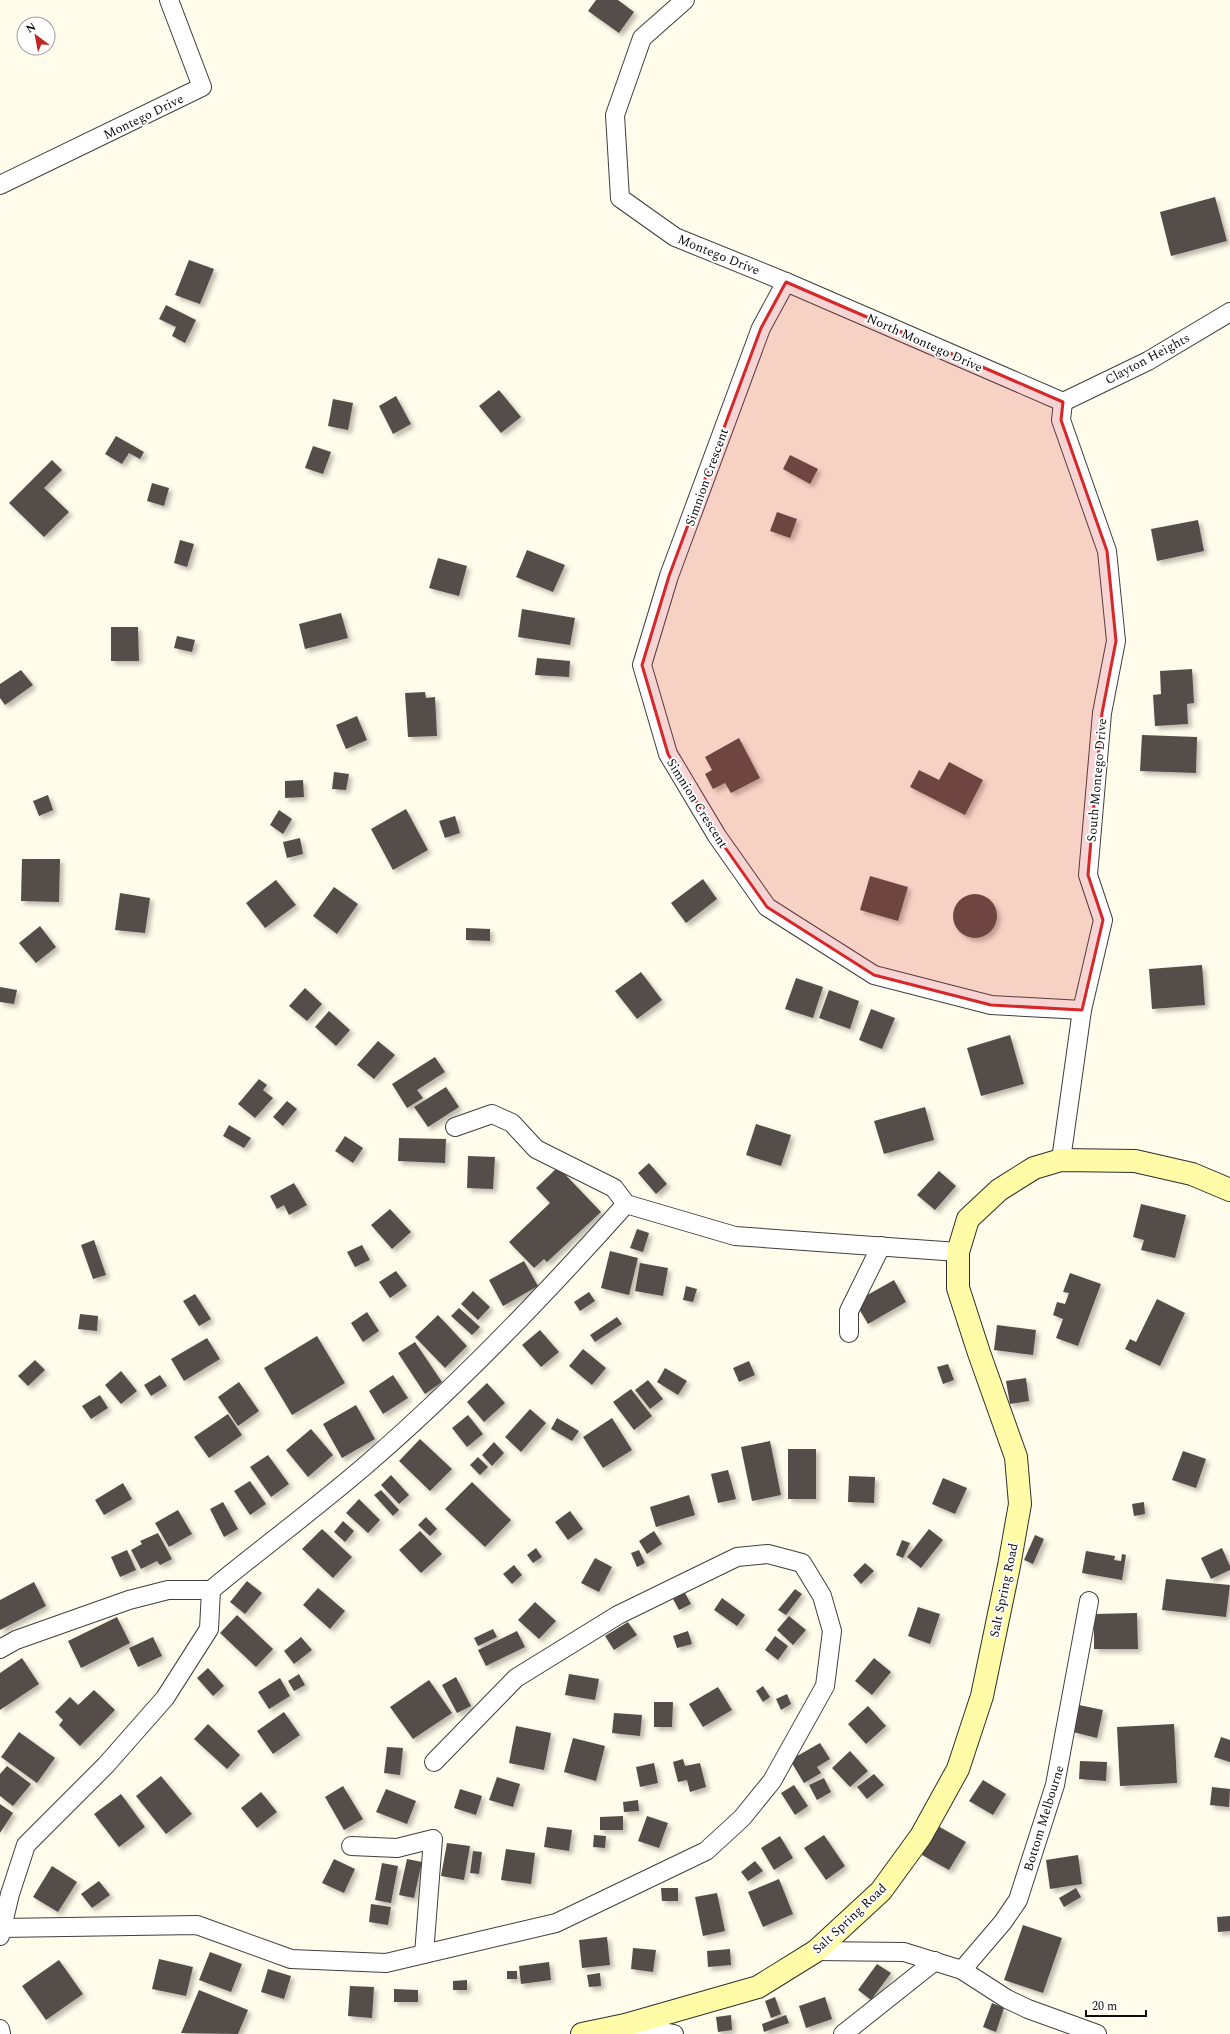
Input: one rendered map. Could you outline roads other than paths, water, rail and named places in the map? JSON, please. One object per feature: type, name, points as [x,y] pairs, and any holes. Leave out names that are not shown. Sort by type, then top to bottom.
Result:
[{"type":"street","name":"Montego Drive","points":[[0,185],[202,87],[169,0]]},
{"type":"street","name":"Montego Drive","points":[[685,0],[642,38],[615,115],[620,198],[675,237],[786,282]]},
{"type":"street","name":"North Montego Drive","points":[[786,282],[1063,402]]},
{"type":"street","name":"Simnion Crescent","points":[[786,282],[761,328],[669,576],[642,664],[668,754],[717,836],[767,907],[874,976],[991,1005],[1082,1010]]},
{"type":"street","name":"Clayton Heights","points":[[1063,402],[1148,361],[1230,312]]},
{"type":"street","name":"South Montego Drive","points":[[1061,1160],[1082,1010],[1103,920],[1088,874],[1102,712],[1116,641],[1108,551],[1061,420],[1063,402]]},
{"type":"street","points":[[455,1127],[492,1114],[512,1123],[536,1149],[614,1188],[626,1204],[735,1236],[958,1252]]},
{"type":"street","name":"Salt Spring Road","points":[[582,2034],[625,2025],[758,1987],[816,1951],[881,1891],[921,1836],[958,1769],[982,1696],[1009,1566],[1020,1504],[1016,1457],[979,1353],[958,1288],[958,1252],[968,1219],[999,1190],[1034,1168],[1061,1160],[1135,1161],[1192,1174],[1230,1190]]},
{"type":"street","points":[[0,1649],[16,1640],[129,1600],[168,1590],[211,1590],[366,1465],[439,1399],[520,1319],[626,1204]]},
{"type":"street","points":[[849,1333],[849,1311],[881,1246]]},
{"type":"street","points":[[211,1590],[209,1629],[165,1698],[106,1765],[26,1845],[0,1932],[197,1925],[291,1959],[386,1963],[556,1923],[706,1851],[742,1818],[772,1781],[825,1686],[832,1631],[822,1596],[802,1563],[768,1554],[737,1557],[618,1615],[516,1678],[434,1762]]},
{"type":"street","name":"Bottom Melbourne","points":[[962,1970],[1003,1922],[1018,1900],[1055,1785],[1089,1601]]},
{"type":"street","points":[[351,1846],[397,1848],[433,1839],[424,1954]]},
{"type":"street","points":[[816,1951],[904,1952],[935,1961],[962,1970],[1008,1999],[1028,2009],[1096,2034]]},
{"type":"street","points":[[843,2034],[935,1961]]},
{"type":"street","points":[[625,2025],[674,2034]]},
{"type":"street","points":[[0,2029],[1,2034]]}]
